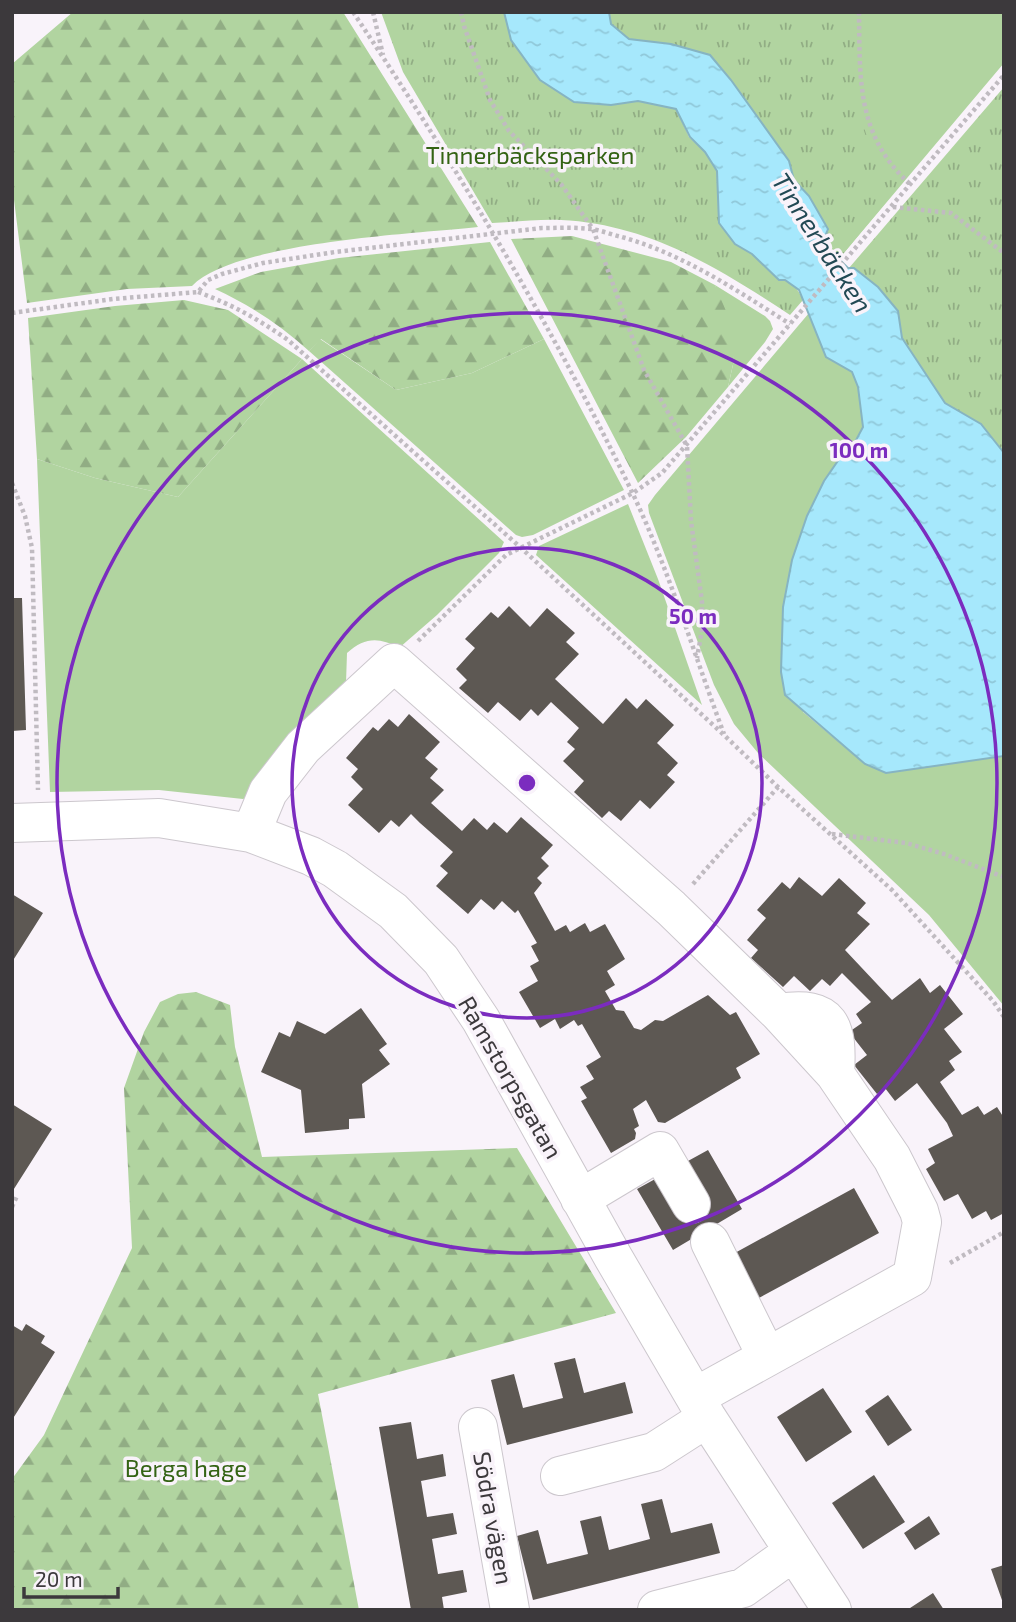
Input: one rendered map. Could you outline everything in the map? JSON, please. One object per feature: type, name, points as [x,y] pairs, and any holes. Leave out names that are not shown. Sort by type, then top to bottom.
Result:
[{"type":"street","points":[[251,832],[268,792],[303,747],[394,663],[671,908],[779,1013],[835,1074],[892,1158],[919,1211],[922,1222],[912,1277],[767,1357],[701,1408],[654,1452],[560,1476]]},
{"type":"street","name":"Ramstorpsgatan","points":[[26,823],[159,818],[251,832],[311,856],[335,869],[376,897],[422,939],[441,960],[481,1020],[580,1199],[701,1408],[832,1610]]},
{"type":"street","points":[[580,1199],[660,1152],[691,1204]]},
{"type":"street","points":[[710,1242],[767,1357]]},
{"type":"street","name":"Södra vägen","points":[[478,1427],[510,1610]]},
{"type":"street","points":[[657,1610],[743,1588],[793,1552]]},
{"type":"path","points":[[353,12],[494,233],[633,494],[670,584],[724,735]]},
{"type":"path","points":[[373,12],[384,59]]},
{"type":"path","points":[[461,12],[490,100],[509,131],[561,184],[593,229],[644,370],[687,446],[691,521],[702,602],[702,630],[696,660]]},
{"type":"path","points":[[859,12],[861,93],[869,121],[881,152],[911,185]]},
{"type":"path","points":[[394,663],[441,621],[506,555],[633,494],[662,473],[1004,75]]},
{"type":"path","points":[[999,81],[1004,86]]},
{"type":"path","points":[[892,207],[951,212],[1003,251]]},
{"type":"path","points":[[198,292],[208,280],[263,263],[542,228],[593,229],[640,242],[678,257],[714,276],[790,324]]},
{"type":"path","points":[[12,313],[113,299],[198,292],[230,304],[288,340],[520,547],[892,890],[993,1001],[1004,1017]]},
{"type":"path","points":[[12,483],[25,516],[32,548],[26,823]]},
{"type":"path","points":[[671,908],[778,787]]},
{"type":"path","points":[[831,834],[906,844],[944,854],[1004,877]]},
{"type":"path","points":[[12,1207],[17,1196]]},
{"type":"path","points":[[912,1277],[938,1270],[1004,1232]]},
{"type":"green space","points":[[73,12],[343,12],[478,227],[370,237],[284,250],[246,259],[214,271],[192,286],[127,289],[27,303],[12,184],[12,64]]},
{"type":"green space","name":"Tinnerbäcksparken","points":[[381,12],[504,12],[511,40],[524,57],[611,105],[638,101],[676,109],[689,137],[705,152],[717,171],[719,223],[735,244],[752,254],[779,280],[794,286],[803,300],[790,315],[710,266],[654,240],[624,230],[561,220],[492,223],[403,72]]},
{"type":"green space","points":[[609,12],[1004,12],[1004,63],[838,260]]},
{"type":"green space","points":[[609,12],[857,12],[858,86],[863,122],[878,159],[901,184],[838,260],[829,249],[809,196],[794,180],[789,161],[671,44],[629,39],[611,24]]},
{"type":"green space","points":[[1004,87],[1004,453],[981,424],[945,403],[902,338],[898,311],[878,287],[854,268],[849,268]]},
{"type":"green space","points":[[572,236],[671,262],[715,285],[732,333],[734,360],[728,387],[686,437],[638,483],[511,239]]},
{"type":"green space","points":[[490,242],[544,339],[472,373],[396,390],[321,339],[309,351],[265,317],[215,289],[261,272],[339,258]]},
{"type":"green space","points":[[715,285],[765,316],[773,329],[728,387],[734,360]]},
{"type":"green space","points":[[184,300],[228,310],[302,359],[178,497],[95,478],[37,459],[28,318]]},
{"type":"green space","points":[[809,313],[826,357],[852,372],[858,387],[863,427],[854,444],[842,455],[824,481],[807,516],[803,712],[865,764],[886,773],[1004,756],[1004,1006],[929,915],[758,753],[734,724],[714,685],[649,513],[648,505],[655,495]]},
{"type":"green space","points":[[320,339],[396,390],[472,373],[544,339],[624,490],[533,535],[516,535],[309,351]]},
{"type":"green space","points":[[302,359],[504,542],[499,553],[437,615],[399,648],[372,640],[347,653],[346,683],[255,795],[243,799],[159,790],[50,792],[37,459],[95,478],[178,497]]},
{"type":"green space","points":[[628,504],[658,579],[702,705],[536,555],[539,546]]},
{"type":"green space","name":"Berga hage","points":[[196,992],[230,1005],[235,1047],[262,1157],[517,1148],[616,1313],[318,1394],[359,1610],[12,1610],[12,1479],[44,1435],[132,1248],[124,1088],[144,1032],[160,1002],[178,994]]},
{"type":"water","name":"Tinnerbäcken","points":[[504,12],[609,12],[611,24],[629,39],[671,44],[710,55],[789,161],[794,180],[809,196],[828,229],[824,239],[829,249],[848,268],[854,268],[878,287],[898,311],[902,338],[945,403],[981,424],[1004,453],[1004,756],[886,773],[865,764],[785,695],[781,672],[783,607],[792,560],[807,516],[824,481],[842,455],[854,444],[863,427],[858,387],[852,372],[826,357],[799,290],[785,280],[779,280],[752,254],[735,244],[719,223],[717,171],[705,152],[690,137],[676,109],[638,101],[611,105],[574,102],[540,80],[511,40]]},
{"type":"building","points":[[12,598],[22,598],[26,730],[12,731]]},
{"type":"building","points":[[509,606],[530,627],[547,608],[575,633],[566,642],[579,654],[555,679],[603,724],[626,698],[637,709],[646,699],[674,725],[657,743],[678,763],[667,775],[675,782],[650,809],[640,800],[621,821],[609,811],[602,818],[574,792],[584,781],[563,761],[575,749],[567,742],[579,728],[551,702],[538,716],[531,709],[520,721],[498,702],[488,713],[459,688],[467,680],[456,669],[475,648],[465,639],[491,612],[498,618]]},
{"type":"building","points":[[409,714],[440,742],[425,758],[438,769],[430,778],[444,790],[431,803],[462,831],[474,818],[487,830],[494,822],[507,833],[521,817],[553,845],[541,858],[549,866],[537,878],[542,883],[534,893],[555,931],[566,925],[570,932],[585,923],[590,932],[605,924],[625,959],[607,971],[615,985],[605,991],[616,1010],[624,1011],[634,1028],[641,1030],[655,1020],[663,1021],[708,995],[730,1015],[736,1012],[760,1054],[736,1068],[741,1078],[665,1123],[658,1122],[646,1100],[633,1109],[639,1126],[634,1129],[635,1139],[611,1153],[581,1101],[587,1098],[580,1087],[594,1079],[586,1066],[601,1057],[582,1024],[578,1026],[574,1020],[560,1029],[555,1019],[540,1028],[519,992],[538,981],[530,966],[539,961],[531,946],[537,943],[518,910],[515,913],[502,901],[494,910],[481,899],[468,914],[436,886],[448,873],[440,866],[453,852],[411,814],[399,827],[391,820],[379,833],[348,805],[363,789],[351,777],[358,769],[346,758],[373,727],[378,731],[389,719],[398,727]]},
{"type":"building","points":[[799,877],[822,896],[839,878],[866,903],[857,913],[870,924],[845,950],[892,1000],[920,978],[930,993],[940,985],[963,1014],[944,1029],[962,1052],[949,1061],[955,1070],[940,1082],[962,1115],[978,1106],[984,1115],[997,1107],[1004,1118],[1004,1213],[991,1220],[986,1211],[972,1219],[958,1194],[944,1201],[926,1169],[935,1163],[928,1149],[953,1136],[947,1123],[917,1083],[895,1101],[885,1088],[877,1094],[854,1065],[867,1055],[849,1032],[862,1023],[856,1014],[871,1002],[842,973],[830,986],[822,979],[810,991],[794,976],[783,987],[751,958],[758,950],[747,940],[766,918],[757,910],[782,882],[790,889]]},
{"type":"building","points":[[12,894],[43,913],[12,962]]},
{"type":"building","points":[[361,1008],[387,1044],[379,1050],[390,1064],[362,1084],[365,1118],[349,1119],[349,1129],[305,1133],[301,1090],[261,1072],[279,1032],[290,1037],[297,1021],[325,1034]]},
{"type":"building","points":[[12,1104],[52,1129],[12,1192]]},
{"type":"building","points":[[708,1150],[742,1209],[673,1250],[637,1189]]},
{"type":"building","points":[[854,1188],[879,1233],[757,1299],[733,1254]]},
{"type":"building","points":[[26,1324],[45,1336],[41,1343],[55,1352],[12,1420],[12,1325],[22,1331]]},
{"type":"building","points":[[575,1358],[584,1393],[625,1382],[633,1413],[507,1445],[491,1380],[514,1374],[523,1408],[563,1398],[554,1363]]},
{"type":"building","points":[[823,1388],[852,1432],[806,1462],[777,1417]]},
{"type":"building","points":[[888,1395],[912,1430],[888,1446],[865,1411]]},
{"type":"building","points":[[411,1422],[417,1459],[443,1454],[446,1476],[421,1481],[427,1517],[453,1513],[457,1534],[432,1539],[438,1574],[463,1570],[467,1592],[442,1597],[444,1610],[411,1610],[379,1427]]},
{"type":"building","points":[[874,1475],[905,1522],[863,1549],[832,1503]]},
{"type":"building","points":[[662,1499],[671,1533],[712,1523],[720,1553],[533,1600],[517,1536],[538,1530],[547,1564],[588,1554],[580,1521],[601,1516],[609,1550],[650,1539],[641,1504]]},
{"type":"building","points":[[929,1516],[940,1534],[915,1550],[904,1533]]},
{"type":"building","points":[[1004,1565],[1004,1603],[1003,1603],[991,1569]]},
{"type":"building","points":[[933,1593],[944,1610],[907,1610]]}]
